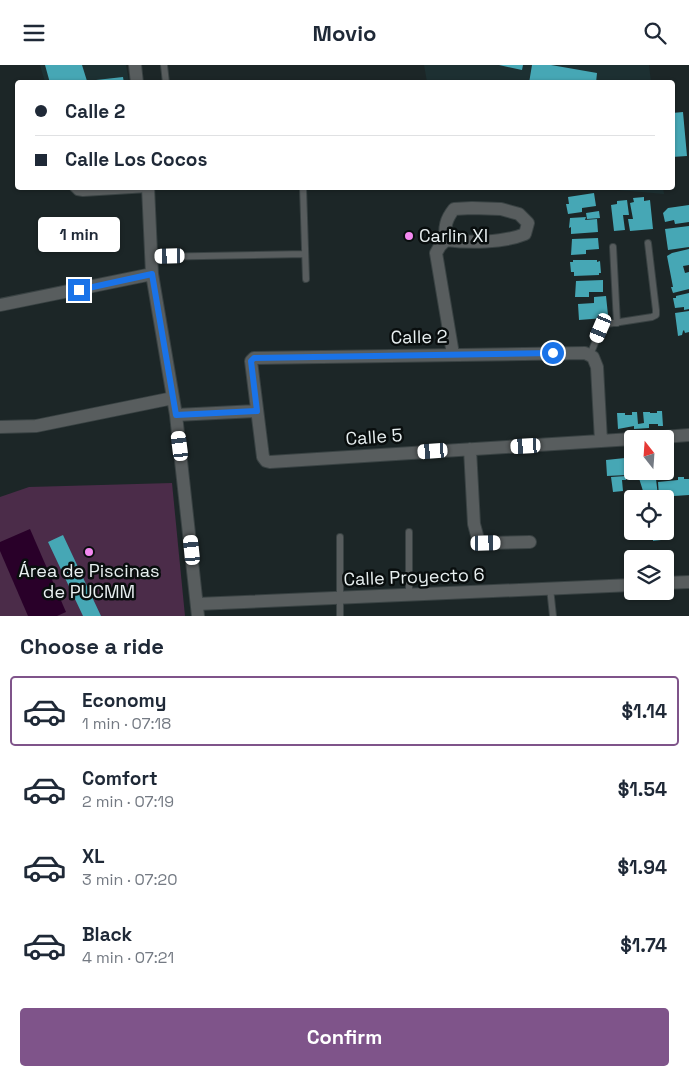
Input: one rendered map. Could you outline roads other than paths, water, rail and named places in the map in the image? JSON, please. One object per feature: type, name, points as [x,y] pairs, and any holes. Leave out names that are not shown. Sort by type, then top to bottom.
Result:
[{"type":"street","points":[[135,65],[137,80]]},
{"type":"street","points":[[148,190],[152,274],[176,415],[198,610]]},
{"type":"street","points":[[446,240],[447,218],[454,209],[501,209],[519,214],[528,223],[525,234],[515,238],[446,240],[440,246],[436,253],[453,354]]},
{"type":"street","points":[[0,305],[152,274]]},
{"type":"street","name":"Calle 2","points":[[257,411],[251,361],[254,358],[553,353],[590,355]]},
{"type":"street","points":[[590,355],[594,357],[597,367],[601,441]]},
{"type":"street","points":[[0,427],[36,426],[173,398]]},
{"type":"street","points":[[176,415],[257,411]]},
{"type":"street","name":"Calle 5","points":[[257,411],[264,457],[266,461],[270,462],[624,440]]},
{"type":"street","points":[[674,436],[689,435]]},
{"type":"street","points":[[470,449],[474,524],[478,539],[486,543],[530,542]]},
{"type":"street","points":[[674,583],[689,582]]},
{"type":"street","name":"Calle Proyecto 6","points":[[198,610],[341,597],[624,585]]},
{"type":"lane","points":[[164,65],[166,80]]},
{"type":"lane","points":[[75,190],[84,193],[122,190]]},
{"type":"lane","points":[[302,190],[306,279]]},
{"type":"lane","points":[[590,355],[601,328],[607,324],[656,315],[648,243]]},
{"type":"lane","points":[[613,247],[618,323]]},
{"type":"lane","points":[[150,257],[305,254]]},
{"type":"lane","points":[[409,532],[409,595]]},
{"type":"lane","points":[[340,537],[340,616]]},
{"type":"lane","points":[[550,588],[553,616]]},
{"type":"place","name":"Carlin XI","points":[[409,236]]},
{"type":"place","name":"Área de Piscinas de PUCMM","points":[[89,552]]}]
